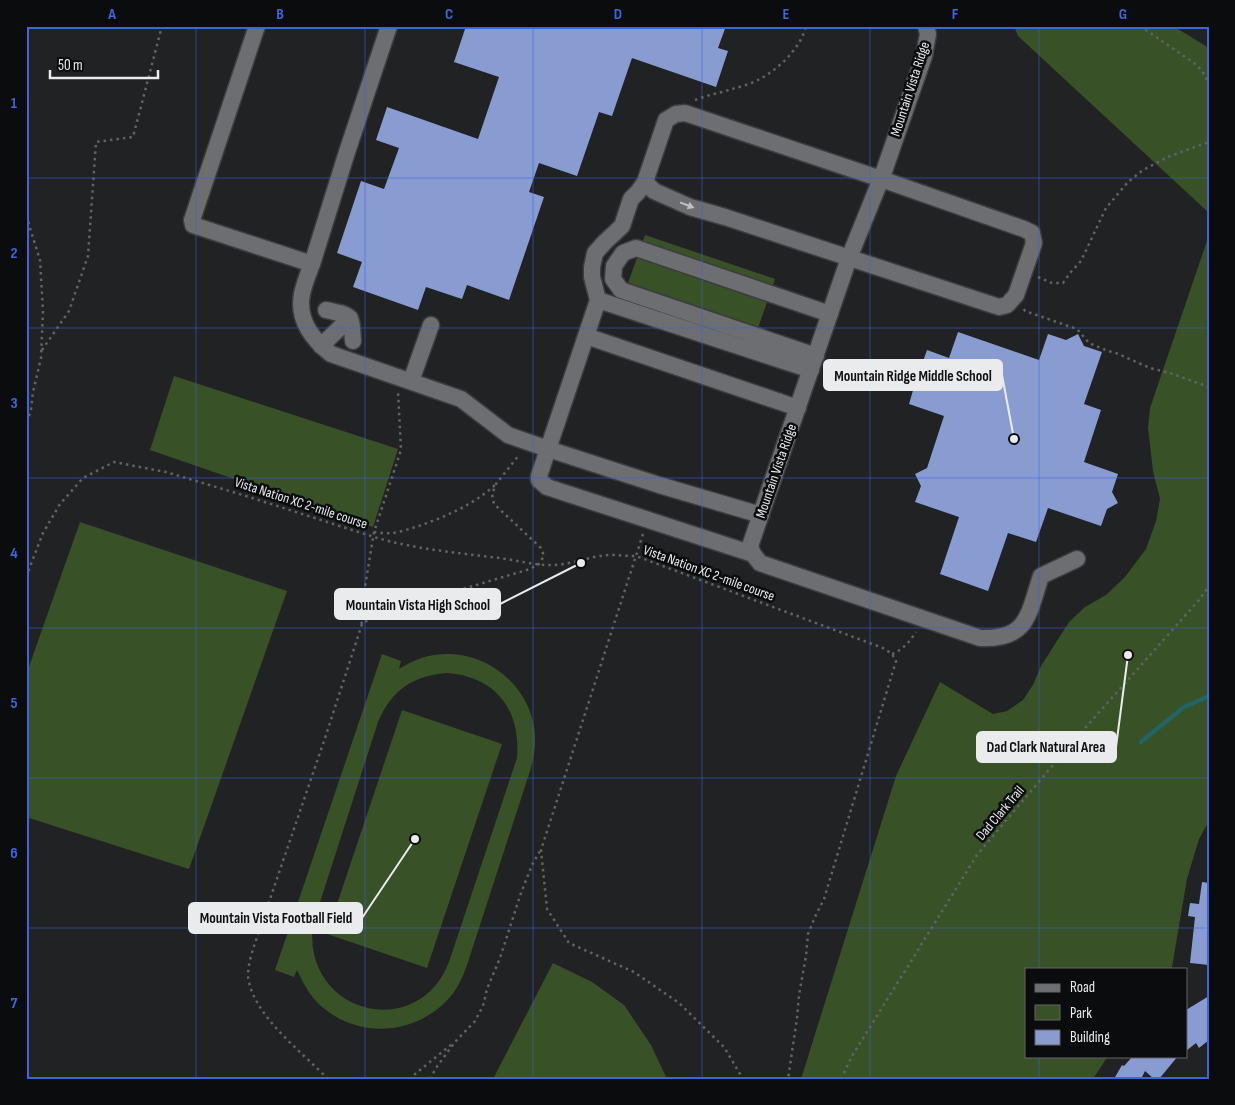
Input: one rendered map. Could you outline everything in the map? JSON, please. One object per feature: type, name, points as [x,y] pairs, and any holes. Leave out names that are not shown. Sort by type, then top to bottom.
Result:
[{"type":"lane","points":[[257,26],[192,220],[193,225],[312,264]]},
{"type":"lane","points":[[389,26],[302,295],[302,310],[306,325],[313,338],[331,354],[462,398],[508,435],[528,443],[761,515]]},
{"type":"lane","name":"Mountain Vista Ridge","points":[[753,554],[750,546],[830,314],[881,179],[924,56],[928,34],[926,26]]},
{"type":"lane","points":[[645,182],[654,191],[690,207],[999,307],[1007,305],[1016,295],[1034,243],[1032,233],[1024,229],[686,113],[676,114],[666,120],[645,182],[631,199],[622,226],[595,253],[592,277],[598,300],[539,476],[542,484],[753,554],[760,563],[774,569],[980,638],[1002,638],[1012,634],[1021,627],[1028,616],[1041,576],[1077,559]]},
{"type":"lane","points":[[813,363],[620,290],[613,279],[614,266],[623,253],[636,248],[830,314]]},
{"type":"lane","points":[[598,300],[813,363]]},
{"type":"lane","points":[[326,310],[347,315],[350,318],[353,341]]},
{"type":"lane","points":[[321,346],[350,318]]},
{"type":"lane","points":[[406,379],[431,325]]},
{"type":"lane","points":[[586,336],[798,408]]},
{"type":"path","points":[[42,350],[69,311],[88,256],[96,142],[133,137],[162,26]]},
{"type":"path","points":[[689,103],[706,95],[732,90],[758,80],[788,58],[800,43],[806,26]]},
{"type":"path","points":[[1140,26],[1197,65],[1206,75],[1209,85]]},
{"type":"path","points":[[1025,271],[1052,283],[1063,283],[1081,261],[1106,208],[1128,182],[1143,170],[1170,156],[1209,142]]},
{"type":"path","points":[[26,209],[29,226],[40,260],[43,310],[41,358],[27,423],[26,445]]},
{"type":"path","points":[[1016,295],[1025,311],[1077,329],[1090,343],[1150,368],[1209,387]]},
{"type":"path","points":[[328,1079],[267,1018],[251,989],[248,975],[249,963],[362,624],[360,617],[374,532],[401,450],[398,391],[406,379]]},
{"type":"path","points":[[374,532],[390,534],[404,530],[427,523],[474,502],[496,484],[528,443]]},
{"type":"path","name":"Vista Nation XC 2-mile course","points":[[26,577],[43,533],[60,504],[83,478],[114,462],[166,472],[390,542],[442,552],[549,565],[608,555],[636,556],[883,648],[892,654]]},
{"type":"path","points":[[362,624],[371,618],[530,569],[539,564],[544,556],[541,548],[494,504],[492,494],[496,484]]},
{"type":"path","points":[[430,1079],[455,1042],[475,1021],[483,1006],[487,989],[500,958],[521,893],[532,864],[541,850],[648,520]]},
{"type":"path","name":"Dad Clark Trail","points":[[841,1079],[852,1056],[886,1000],[978,855],[1070,745],[1199,600],[1209,586]]},
{"type":"path","points":[[788,1079],[808,934],[824,899],[896,661],[892,654],[912,638],[921,619]]},
{"type":"path","points":[[541,850],[547,909],[569,943],[634,972],[679,1003],[724,1047],[743,1079]]},
{"type":"path","points":[[409,1079],[455,1042]]},
{"type":"green space","points":[[1014,26],[1173,26],[1209,48],[1209,213],[1018,36]]},
{"type":"green space","points":[[645,235],[775,279],[750,351],[620,306]]},
{"type":"green space","points":[[1209,235],[1209,821],[1199,839],[1187,879],[1172,968],[1025,968],[1025,1058],[1107,1058],[1093,1079],[801,1079],[896,776],[940,682],[993,714],[1007,711],[1023,700],[1033,685],[1041,666],[1069,622],[1085,607],[1106,595],[1125,577],[1146,549],[1156,521],[1160,499],[1153,471],[1148,428],[1150,408]]},
{"type":"green space","points":[[174,376],[398,449],[373,527],[150,450]]},
{"type":"green space","points":[[80,522],[287,591],[189,869],[26,817],[26,675]]},
{"type":"green space","points":[[382,654],[401,661],[399,669],[425,657],[451,654],[467,656],[497,669],[520,692],[528,706],[534,728],[534,753],[530,771],[468,962],[454,992],[438,1008],[424,1018],[408,1025],[374,1029],[357,1026],[341,1020],[326,1010],[313,997],[297,970],[294,977],[275,970]],"holes":[[[446,673],[463,676],[491,688],[509,710],[517,740],[517,758],[450,959],[435,986],[415,1002],[391,1009],[366,1008],[343,997],[325,980],[314,955],[313,924],[378,722],[390,701],[404,687],[423,677]]]},
{"type":"green space","points":[[402,710],[502,744],[427,968],[327,934]]},
{"type":"green space","points":[[553,963],[592,982],[624,1005],[651,1045],[667,1079],[493,1079]]},
{"type":"building","points":[[466,26],[726,26],[718,48],[728,51],[716,87],[632,58],[612,116],[599,112],[577,176],[539,163],[529,192],[544,197],[509,300],[467,285],[462,299],[426,287],[418,310],[353,287],[362,262],[337,253],[361,181],[384,189],[399,148],[376,140],[387,107],[478,139],[499,77],[454,62]]},
{"type":"building","points":[[958,332],[1039,360],[1048,334],[1066,340],[1078,334],[1084,346],[1102,352],[1084,404],[1101,410],[1084,462],[1118,474],[1112,492],[1118,503],[1107,509],[1101,526],[1048,508],[1036,542],[1008,533],[988,591],[940,574],[959,517],[915,502],[921,486],[915,474],[927,468],[944,416],[909,404],[914,387],[909,375],[920,370],[927,350],[949,358]]},
{"type":"building","points":[[1202,882],[1209,883],[1209,965],[1190,963],[1195,917],[1188,916],[1190,903],[1199,904]]},
{"type":"building","points":[[1209,996],[1209,1040],[1199,1048],[1196,1043],[1188,1049],[1188,1009]]},
{"type":"building","points":[[1131,1058],[1176,1058],[1159,1079],[1154,1079],[1145,1071],[1141,1079],[1114,1079],[1122,1065],[1124,1066]]},
{"type":"waterway","points":[[1141,742],[1184,707],[1209,696]]},
{"type":"place","name":"Mountain Ridge Middle School","points":[[1014,439]]},
{"type":"place","name":"Mountain Vista High School","points":[[581,563]]},
{"type":"place","name":"Dad Clark Natural Area","points":[[1128,655]]},
{"type":"place","name":"Mountain Vista Football Field","points":[[415,839]]}]
